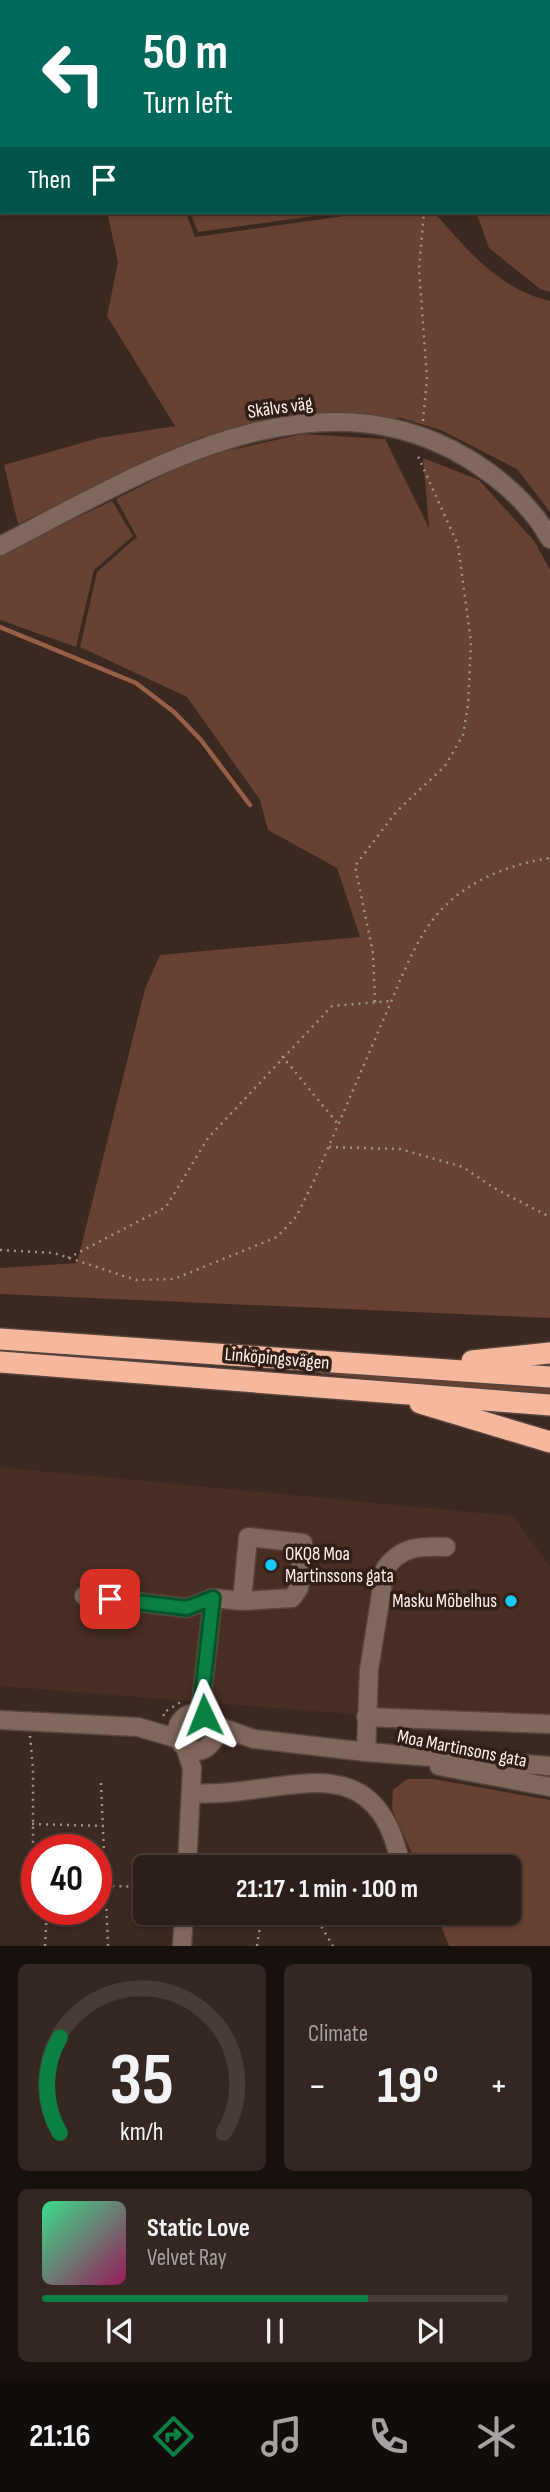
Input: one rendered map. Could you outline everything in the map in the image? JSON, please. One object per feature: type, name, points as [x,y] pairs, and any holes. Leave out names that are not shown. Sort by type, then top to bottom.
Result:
[{"type":"highway","name":"Linköpingsvägen","points":[[0,1339],[550,1377]]},
{"type":"highway","points":[[421,1366],[550,1353]]},
{"type":"highway","name":"Linköpingsvägen","points":[[0,1362],[550,1405]]},
{"type":"highway","points":[[374,1390],[550,1442]]},
{"type":"street","name":"Skälvs väg","points":[[0,545],[180,457],[261,429],[323,422],[361,425],[417,444],[443,443],[487,470],[518,496],[550,539]]},
{"type":"street","points":[[84,1596],[187,1608],[213,1598],[242,1601],[292,1598],[299,1588],[303,1542],[248,1537],[242,1601]]},
{"type":"street","points":[[366,1752],[373,1628],[385,1569],[392,1559],[407,1548],[446,1547]]},
{"type":"street","points":[[199,1718],[213,1598]]},
{"type":"street","points":[[366,1717],[550,1724]]},
{"type":"street","points":[[0,1720],[138,1727],[199,1718]]},
{"type":"street","points":[[188,1855],[192,1769],[182,1743],[179,1725],[199,1718]]},
{"type":"street","points":[[192,1769],[215,1735],[199,1718]]},
{"type":"street","name":"Moa Martinsons gata","points":[[199,1718],[254,1738],[366,1752],[550,1766]]},
{"type":"street","points":[[138,1727],[194,1750],[207,1746]]},
{"type":"street","name":"Moa Martinsons gata","points":[[207,1746],[254,1738]]},
{"type":"street","name":"Moa Martinsons gata","points":[[366,1752],[550,1787]]},
{"type":"street","points":[[191,1793],[214,1795],[309,1781],[349,1787],[362,1795],[380,1813],[393,1834],[398,1855]]},
{"type":"street","points":[[182,1946],[183,1925]]},
{"type":"path","points":[[413,458],[426,412],[427,378],[419,269],[424,214]]},
{"type":"path","points":[[375,1002],[373,953],[355,866],[396,812],[445,766],[463,735],[468,705],[471,642],[458,545],[417,444]]},
{"type":"path","points":[[0,1250],[39,1250],[115,1275],[155,1281],[190,1275],[276,1237],[296,1217],[392,1000],[419,944],[441,910],[461,893],[505,868],[550,858]]},
{"type":"path","points":[[68,1258],[166,1206],[208,1138],[282,1056],[332,1006],[392,1000]]},
{"type":"path","points":[[282,1056],[338,1124]]},
{"type":"path","points":[[329,1147],[400,1149],[463,1167],[494,1188],[550,1217]]},
{"type":"path","points":[[164,1722],[163,1713],[180,1704],[189,1693],[202,1695]]},
{"type":"path","points":[[30,1732],[33,1834]]},
{"type":"path","points":[[101,1783],[104,1834]]},
{"type":"path","points":[[32,1824],[104,1825]]},
{"type":"path","points":[[112,1886],[133,1887]]},
{"type":"path","points":[[45,1946],[46,1925]]},
{"type":"path","points":[[108,1925],[108,1946]]},
{"type":"path","points":[[257,1946],[260,1925]]},
{"type":"path","points":[[321,1925],[333,1946]]},
{"type":"shaded area","points":[[107,214],[187,214],[195,237],[358,214],[436,214],[472,254],[500,278],[532,296],[550,301],[550,512],[517,469],[441,430],[401,418],[282,418],[201,437],[18,524],[4,465],[99,438],[175,426],[107,316],[118,262]]},
{"type":"shaded area","points":[[191,214],[328,214],[198,232]]},
{"type":"shaded area","points":[[477,214],[550,214],[550,292],[540,289],[489,248]]},
{"type":"shaded area","points":[[303,434],[385,439],[429,528],[423,458],[479,480],[535,542],[550,570],[550,1318],[0,1294],[0,1268],[77,1263],[145,989],[160,955],[360,937],[337,868],[268,830],[260,800],[187,697],[80,647],[97,572],[137,537],[116,499],[199,457]]},
{"type":"shaded area","points":[[112,501],[133,536],[94,570],[76,647],[0,620],[0,554]]},
{"type":"shaded area","points":[[321,1371],[550,1387],[550,1396],[320,1374]]},
{"type":"shaded area","points":[[0,1467],[513,1516],[550,1567],[550,1730],[0,1686]]},
{"type":"shaded area","points":[[407,1779],[433,1779],[550,1800],[550,1946],[449,1946],[441,1925],[521,1925],[521,1855],[413,1855],[392,1809],[393,1790]]},
{"type":"waterway","points":[[0,627],[136,683],[174,712],[201,740],[250,805]]},
{"type":"place","name":"OKQ8 Moa Martinssons gata","points":[[271,1565]]},
{"type":"place","name":"Masku Möbelhus","points":[[511,1601]]},
{"type":"route","points":[[110,1599],[187,1608],[213,1598],[200,1713],[204,1715]]}]
